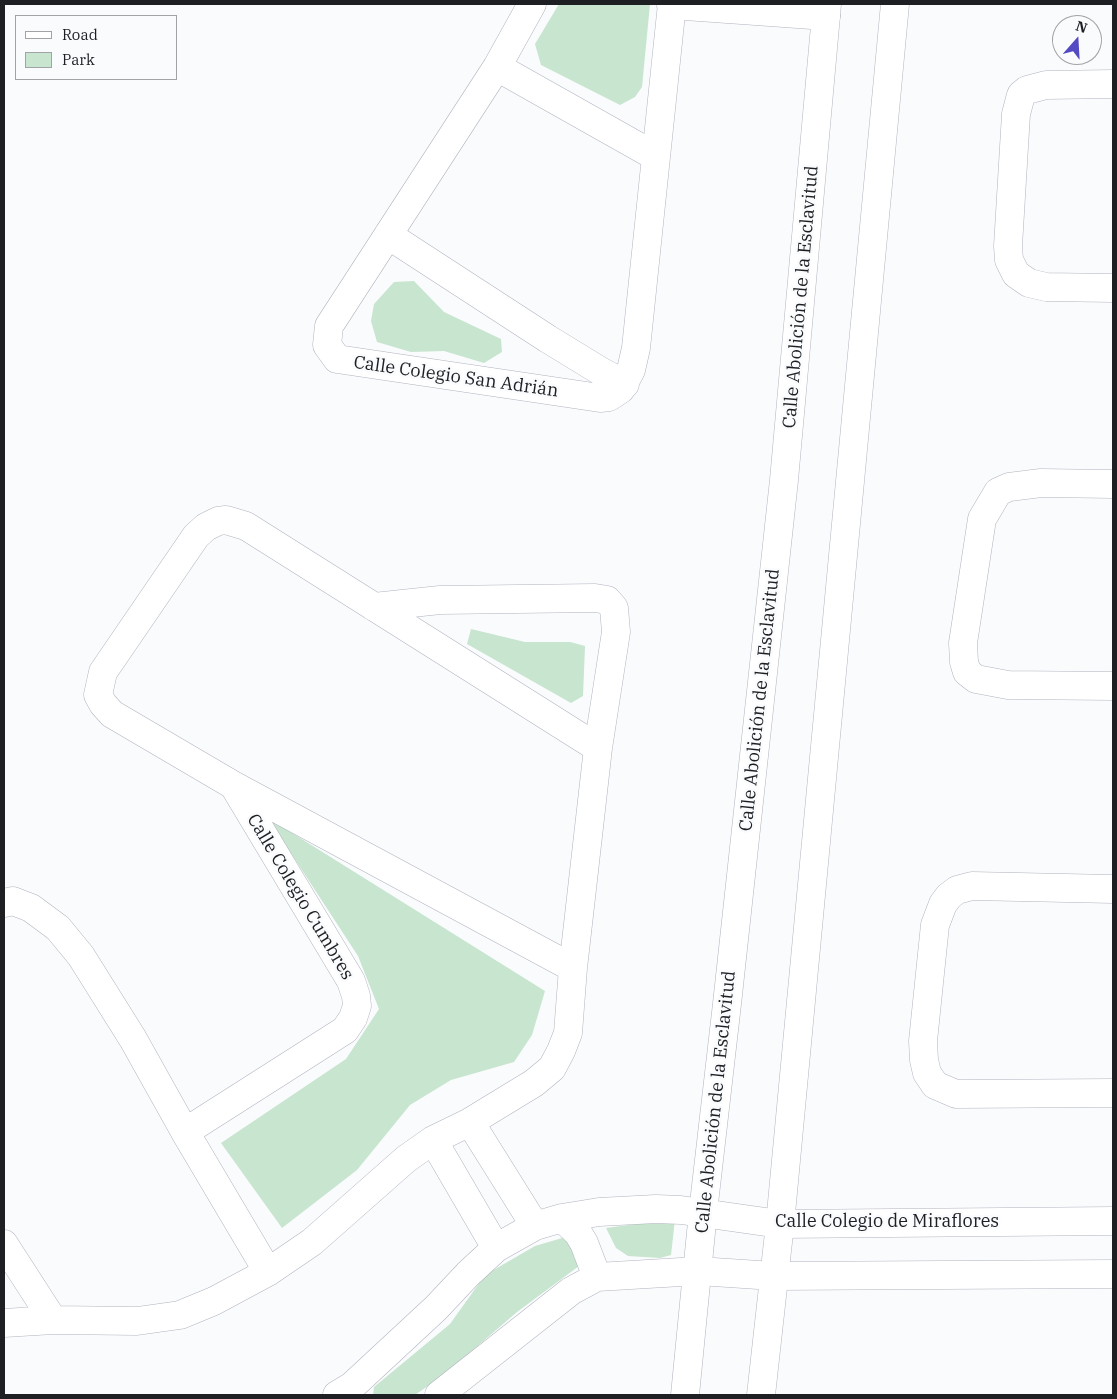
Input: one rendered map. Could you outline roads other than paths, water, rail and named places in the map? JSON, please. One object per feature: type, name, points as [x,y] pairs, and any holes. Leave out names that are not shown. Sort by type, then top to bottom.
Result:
[{"type":"street","name":"Calle Colegio San Adrián","points":[[532,4],[497,67],[328,326],[327,345],[338,359],[600,398],[616,394],[625,384]]},
{"type":"street","points":[[761,1395],[780,1224],[895,4]]},
{"type":"street","points":[[388,235],[548,339],[625,384],[631,370],[636,348],[672,5],[827,10]]},
{"type":"street","name":"Calle Abolición de la Esclavitud","points":[[685,1395],[703,1212],[784,480],[827,10]]},
{"type":"street","points":[[497,67],[655,156]]},
{"type":"street","points":[[1113,84],[1046,85],[1027,90],[1021,95],[1016,114],[1008,246],[1010,260],[1016,274],[1029,283],[1046,287],[1113,288]]},
{"type":"street","points":[[1113,484],[1041,483],[1009,487],[998,492],[982,518],[966,623],[964,662],[967,672],[976,679],[992,683],[1113,686]]},
{"type":"street","name":"Calle Colegio Cumbres","points":[[573,968],[233,785],[112,714],[98,695],[103,672],[196,536],[206,527],[218,522],[232,521],[246,526],[598,748]]},
{"type":"street","points":[[4,1323],[53,1320],[137,1321],[180,1315],[214,1302],[268,1272],[312,1242],[406,1159],[433,1140],[470,1122],[534,1083],[552,1068],[568,1033],[573,968],[598,748],[616,632],[614,608],[607,600],[595,598],[440,600],[374,607]]},
{"type":"street","name":"Calle Colegio Cumbres","points":[[185,1132],[345,1030],[353,1018],[357,1006],[351,981],[233,785]]},
{"type":"street","points":[[1113,889],[972,886],[957,890],[948,896],[935,925],[923,1041],[927,1073],[935,1085],[956,1094],[977,1096],[1113,1093]]},
{"type":"street","points":[[4,903],[13,901],[31,908],[58,928],[81,956],[133,1039],[185,1132],[268,1272]]},
{"type":"street","points":[[470,1122],[535,1226]]},
{"type":"street","points":[[433,1140],[496,1248]]},
{"type":"street","name":"Calle Colegio de Miraflores","points":[[348,1392],[496,1248],[535,1226],[562,1218],[599,1212],[681,1210],[780,1224],[1113,1220]]},
{"type":"street","points":[[562,1218],[578,1233],[584,1243],[597,1277]]},
{"type":"street","points":[[4,1244],[53,1320]]},
{"type":"street","points":[[439,1395],[571,1291],[597,1277],[698,1271],[774,1276],[1113,1274]]}]
